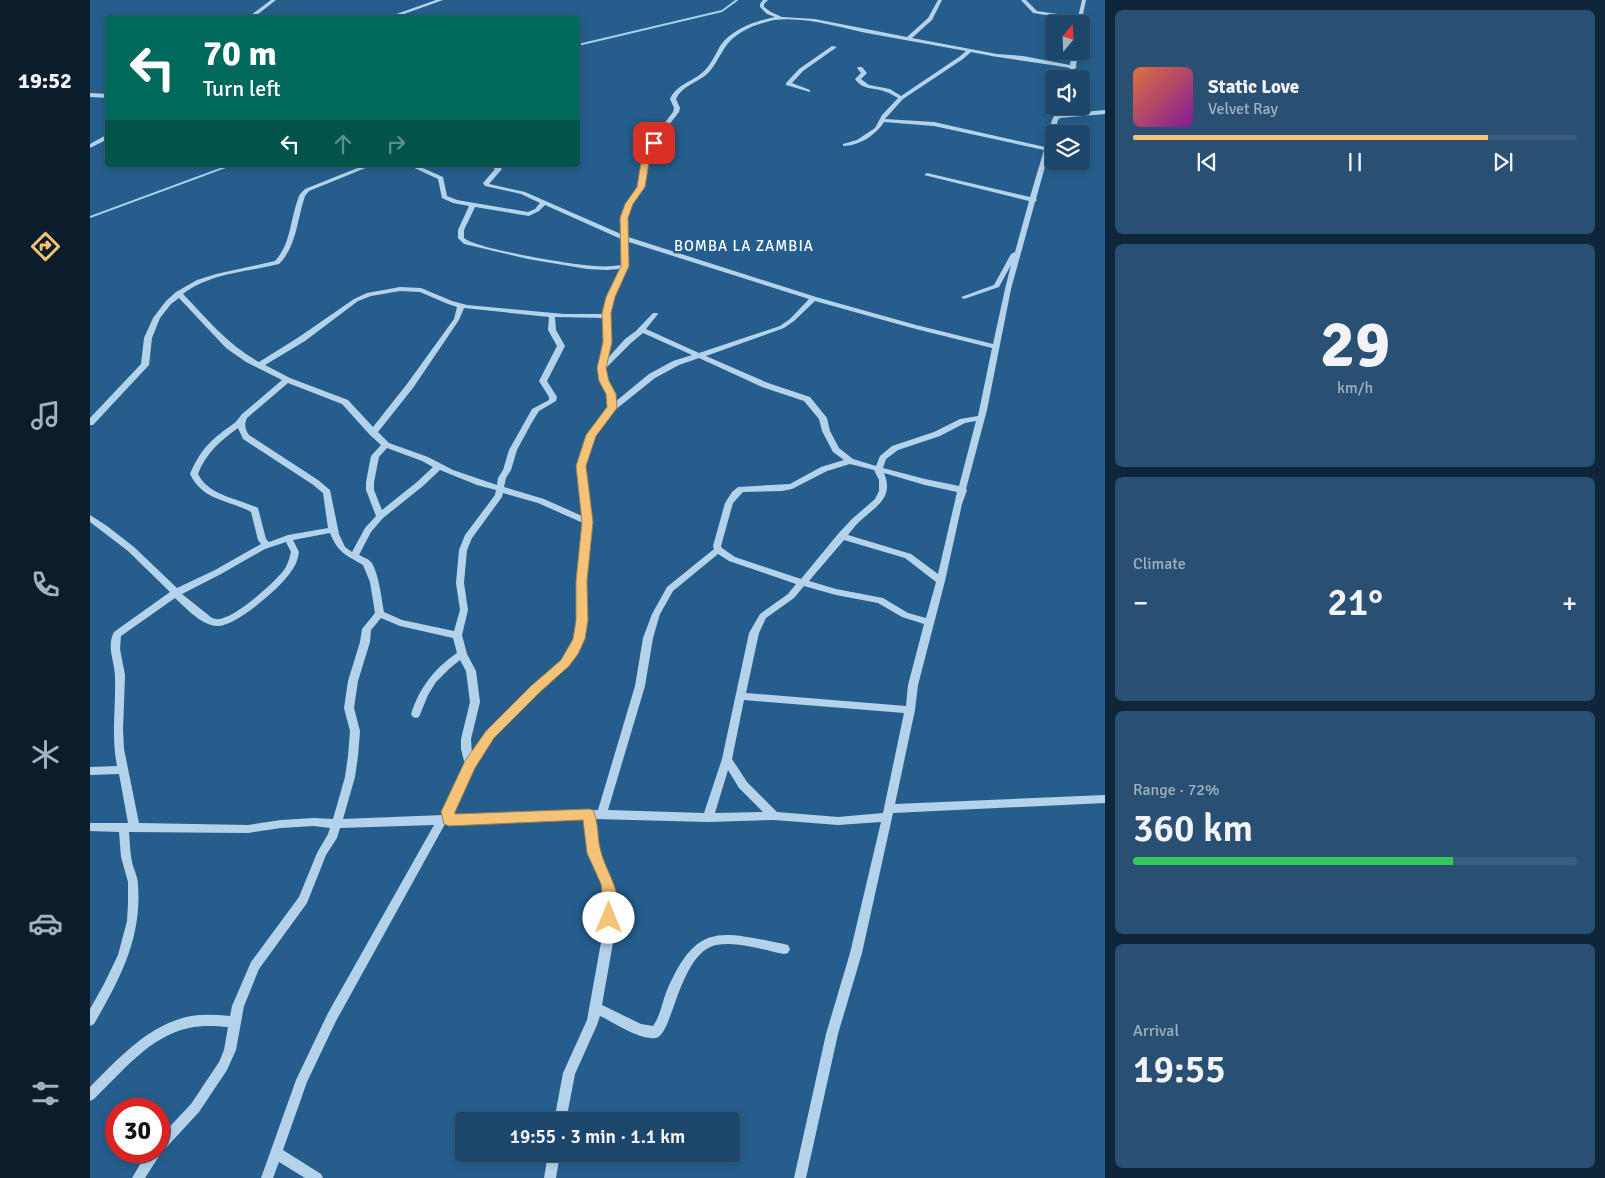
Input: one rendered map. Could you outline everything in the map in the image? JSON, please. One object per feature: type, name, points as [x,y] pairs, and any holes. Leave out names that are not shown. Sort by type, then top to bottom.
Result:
[{"type":"street","points":[[253,15],[274,0]]},
{"type":"street","points":[[396,15],[441,0]]},
{"type":"street","points":[[766,0],[762,7],[769,13],[783,18],[841,25],[997,56],[1016,57],[1074,67]]},
{"type":"street","points":[[909,38],[930,19],[940,0]]},
{"type":"street","points":[[1023,0],[1036,12],[1050,15]]},
{"type":"street","points":[[1080,15],[1084,0]]},
{"type":"street","points":[[612,408],[611,394],[604,381],[602,368],[607,342],[607,316],[610,297],[625,266],[624,218],[629,204],[641,187],[646,156],[677,110],[673,99],[675,93],[695,82],[707,71],[718,57],[725,42],[732,36],[765,22],[783,18]]},
{"type":"street","points":[[808,91],[788,84],[800,70],[834,47]]},
{"type":"street","points":[[845,146],[859,141],[877,129],[890,107],[970,50]]},
{"type":"street","points":[[1073,70],[1074,60]]},
{"type":"street","points":[[860,68],[864,73],[858,79],[861,84],[890,91],[901,98]]},
{"type":"street","points":[[90,94],[105,96]]},
{"type":"street","points":[[1055,125],[1058,116],[1105,112]]},
{"type":"street","points":[[882,120],[928,123],[1045,149]]},
{"type":"street","points":[[90,146],[105,138]]},
{"type":"street","points":[[800,1178],[832,1034],[856,953],[910,710],[913,684],[941,581],[981,418],[1017,253],[1034,200],[1045,157]]},
{"type":"street","points":[[90,423],[145,365],[148,340],[155,322],[163,307],[178,293],[195,283],[235,271],[278,263],[289,246],[302,195],[306,190],[365,167]]},
{"type":"street","points":[[415,167],[440,178],[444,197],[448,200],[472,206],[529,214],[537,210],[544,202]]},
{"type":"street","points":[[495,167],[499,169],[488,180],[487,185],[523,193],[634,242],[814,298],[914,327],[996,347]]},
{"type":"street","points":[[927,175],[1034,200]]},
{"type":"street","points":[[472,206],[461,230],[461,238],[466,243],[521,256],[596,270],[611,270],[625,266]]},
{"type":"street","points":[[964,297],[997,286],[1014,254]]},
{"type":"street","points":[[260,365],[302,339],[356,300],[369,294],[411,289],[429,293],[461,306],[552,314],[607,316]]},
{"type":"street","points":[[178,293],[229,346],[287,380],[345,402],[386,445],[398,451],[425,458],[480,483],[541,501],[588,522]]},
{"type":"street","points":[[267,1178],[302,1080],[332,1017],[445,820],[470,765],[490,734],[535,689],[556,672],[574,651],[579,639],[582,620],[581,581],[588,522],[581,466],[591,435],[612,408],[622,402],[652,376],[676,363],[782,327],[792,320],[814,298]]},
{"type":"street","points":[[373,433],[410,386],[456,318],[461,306]]},
{"type":"street","points":[[470,765],[466,749],[466,739],[475,702],[470,671],[462,654],[457,635],[464,610],[460,583],[463,550],[468,538],[493,505],[513,450],[527,424],[536,409],[552,401],[552,397],[543,381],[543,376],[549,370],[561,346],[552,330],[552,314]]},
{"type":"street","points":[[602,368],[655,314]]},
{"type":"street","points":[[641,330],[765,385],[807,399],[823,418],[826,431],[836,450],[850,461],[879,470],[963,490]]},
{"type":"street","points":[[268,545],[262,540],[255,510],[248,505],[207,491],[195,479],[194,474],[202,454],[215,440],[240,423],[264,398],[287,380]]},
{"type":"street","points":[[708,818],[727,758],[754,633],[763,616],[791,596],[805,582],[854,520],[878,501],[883,491],[883,480],[879,470],[883,458],[895,448],[937,434],[963,421],[981,418]]},
{"type":"street","points":[[240,423],[246,437],[315,482],[327,492],[333,530],[337,540],[347,553],[367,563],[374,582],[380,614]]},
{"type":"street","points":[[380,516],[370,490],[370,482],[375,456],[386,445]]},
{"type":"street","points":[[718,550],[717,546],[729,503],[734,494],[741,489],[792,486],[824,469],[850,461]]},
{"type":"street","points":[[354,556],[368,530],[380,516],[439,466]]},
{"type":"street","points":[[90,518],[109,530],[175,592],[212,622],[222,622],[246,610],[292,567],[296,552],[288,538]]},
{"type":"street","points":[[90,1020],[120,967],[126,949],[134,909],[133,883],[124,846],[132,808],[122,770],[118,733],[120,674],[114,642],[117,634],[175,592],[218,572],[268,545],[288,538],[333,530]]},
{"type":"street","points":[[841,536],[908,556],[941,581]]},
{"type":"street","points":[[718,550],[732,559],[759,569],[836,592],[880,600],[905,615],[929,622]]},
{"type":"street","points":[[602,815],[640,686],[648,638],[656,614],[670,589],[718,550]]},
{"type":"street","points":[[380,614],[400,623],[457,635]]},
{"type":"street","points":[[170,1135],[195,1108],[223,1066],[230,1050],[238,1006],[255,966],[303,900],[322,853],[333,835],[350,777],[353,756],[355,731],[349,708],[353,681],[367,629],[380,614]]},
{"type":"street","points":[[416,714],[419,704],[435,674],[462,654]]},
{"type":"street","points":[[741,696],[910,710]]},
{"type":"street","points":[[727,758],[743,785],[774,816]]},
{"type":"street","points":[[90,771],[122,770]]},
{"type":"street","points":[[90,827],[248,828],[314,822],[337,824],[589,814],[708,818],[774,816],[838,821],[888,813],[1105,799]]},
{"type":"street","points":[[562,1112],[569,1073],[593,1021],[608,937],[610,901],[608,884],[592,846],[589,814]]},
{"type":"street","points":[[596,1008],[640,1030],[656,1032],[686,964],[696,949],[710,940],[726,938],[784,949]]},
{"type":"street","points":[[90,1095],[148,1040],[188,1022],[208,1020],[235,1022]]},
{"type":"street","points":[[276,1153],[316,1178]]},
{"type":"street","points":[[552,1177],[553,1162]]},
{"type":"street","points":[[138,1178],[147,1163]]},
{"type":"waterway","points":[[580,45],[722,11],[737,0]]},
{"type":"waterway","points":[[90,217],[226,167]]},
{"type":"district","name":"BOMBA LA ZAMBIA","points":[[744,246]]},
{"type":"route","points":[[609,918],[608,884],[592,846],[589,814],[449,820],[448,812],[470,765],[490,734],[535,689],[565,663],[574,651],[579,639],[582,620],[581,581],[588,522],[581,466],[591,435],[612,408],[611,394],[604,381],[602,368],[607,342],[607,313],[610,297],[624,272],[624,218],[629,204],[640,190],[646,156],[654,143]]}]
